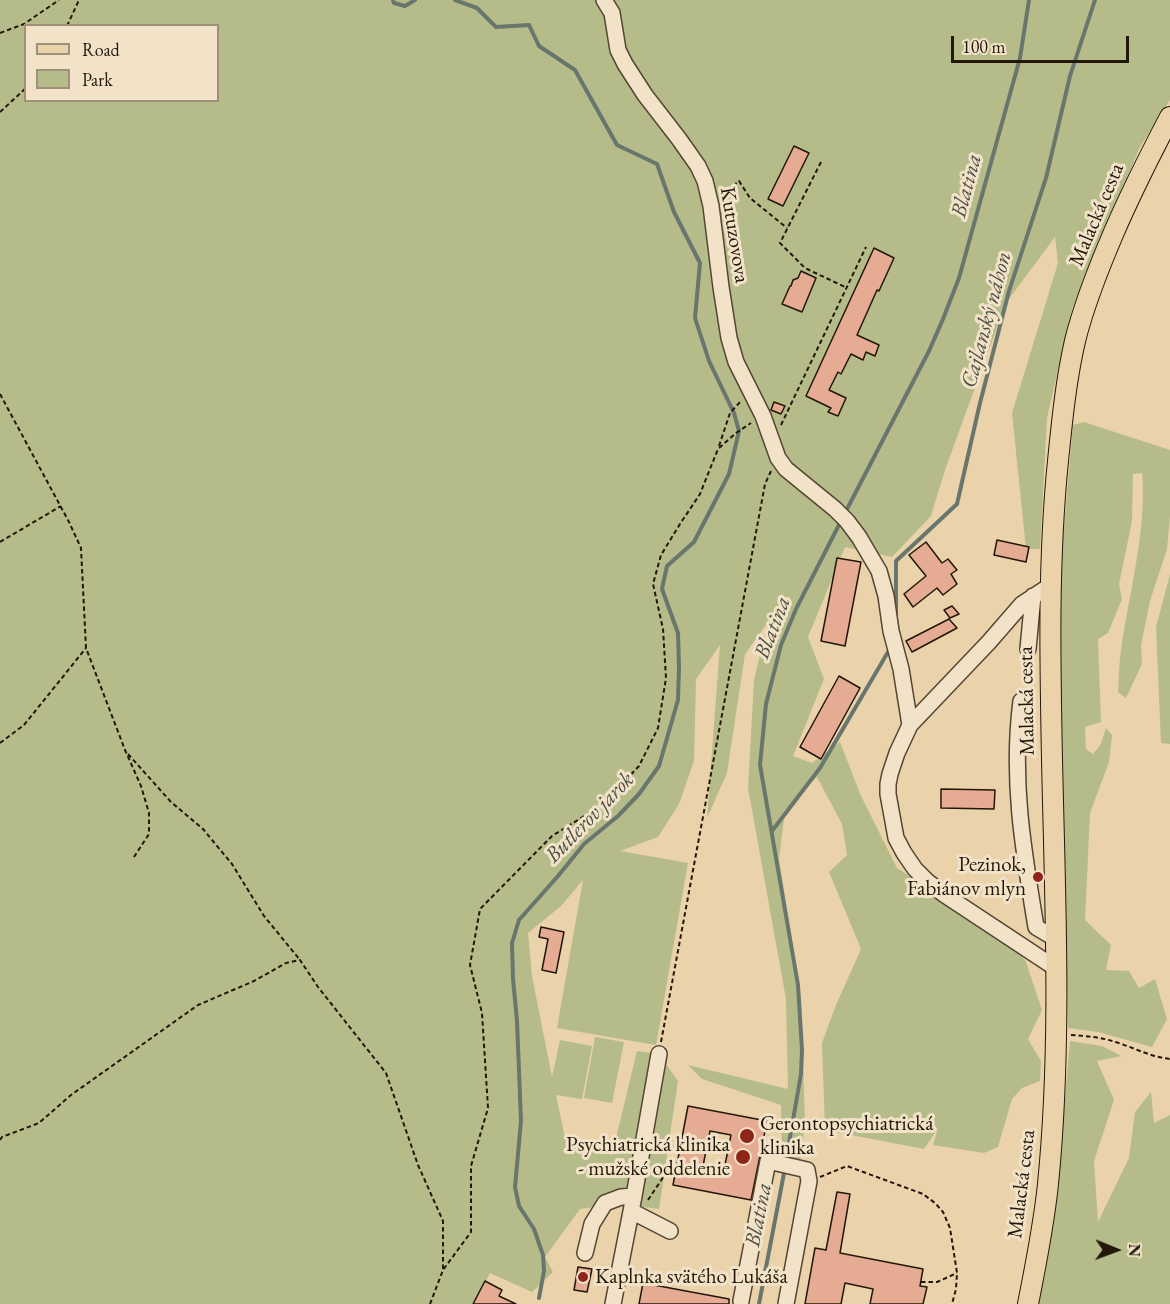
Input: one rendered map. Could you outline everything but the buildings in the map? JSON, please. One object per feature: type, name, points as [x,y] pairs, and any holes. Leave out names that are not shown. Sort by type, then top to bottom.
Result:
[{"type":"main road","name":"Malacká cesta","points":[[1028,1304],[1048,1188],[1057,1033],[1050,707],[1050,585],[1054,504],[1064,402],[1084,308],[1104,255],[1170,117]]},
{"type":"lane","name":"Kutuzovova","points":[[610,4],[621,57],[698,166],[705,181],[711,206],[729,338],[736,362],[763,416],[775,451]]},
{"type":"lane","points":[[775,451],[786,469],[847,521],[879,571],[910,725]]},
{"type":"lane","points":[[1050,585],[1022,604],[910,725],[890,774],[888,794],[896,838],[915,869],[928,882],[1056,969]]},
{"type":"lane","points":[[1028,649],[1033,596]]},
{"type":"lane","points":[[1021,701],[1017,784],[1023,849],[1036,927],[1056,939]]},
{"type":"lane","points":[[613,1304],[634,1206],[659,1054]]},
{"type":"lane","points":[[741,1302],[768,1161],[807,1170],[809,1181],[786,1304]]},
{"type":"lane","points":[[585,1253],[592,1224],[606,1203],[621,1197],[670,1231]]},
{"type":"path","points":[[0,33],[24,24],[59,0]]},
{"type":"path","points":[[68,24],[79,0]]},
{"type":"path","points":[[0,112],[24,90]]},
{"type":"path","points":[[821,162],[780,243],[805,268],[847,288]]},
{"type":"path","points":[[711,206],[739,181],[750,198],[787,228]]},
{"type":"path","points":[[659,1054],[765,484],[775,451],[866,247]]},
{"type":"path","points":[[430,1304],[444,1270],[471,1232],[471,1166],[488,1108],[482,1013],[470,965],[480,909],[552,836],[602,805],[639,766],[658,728],[666,678],[663,629],[653,584],[661,555],[700,495],[730,413],[750,390]]},
{"type":"path","points":[[0,394],[61,506],[81,548],[86,648],[141,786],[149,813],[149,834],[134,857]]},
{"type":"path","points":[[718,449],[742,429]]},
{"type":"path","points":[[0,542],[61,506]]},
{"type":"path","points":[[0,743],[24,725],[86,648]]},
{"type":"path","points":[[125,750],[171,802],[203,829],[232,864],[264,916],[386,1073],[418,1165],[443,1221],[444,1270]]},
{"type":"path","points":[[0,1140],[2,1137],[39,1123],[71,1095],[198,1005],[254,981],[286,963],[300,960]]},
{"type":"path","points":[[1057,1033],[1100,1038],[1170,1059]]},
{"type":"path","points":[[634,1206],[653,1195],[672,1162]]},
{"type":"path","points":[[809,1181],[847,1166],[923,1194],[935,1203],[943,1212],[950,1228],[957,1272],[952,1304]]},
{"type":"path","points":[[921,1282],[937,1282],[957,1272]]},
{"type":"green space","points":[[0,0],[1170,0],[1170,100],[1140,147],[1072,309],[1047,418],[1040,549],[1026,549],[1012,413],[1058,263],[1055,237],[1006,303],[945,470],[931,516],[892,557],[845,547],[808,637],[824,679],[793,756],[812,763],[840,742],[861,796],[897,868],[1011,942],[1026,962],[1042,1010],[1028,1039],[1041,1061],[1040,1081],[1022,1088],[1012,1099],[998,1147],[984,1153],[933,1145],[938,1128],[924,1149],[825,1130],[822,1043],[861,949],[829,872],[847,855],[842,824],[817,777],[785,810],[779,859],[801,998],[805,1124],[800,1162],[782,1156],[781,1105],[702,1079],[688,1065],[788,1089],[786,999],[748,788],[754,680],[768,622],[745,654],[727,773],[707,818],[720,645],[696,679],[694,761],[679,804],[658,837],[620,851],[688,863],[656,1045],[557,1028],[583,880],[561,906],[528,933],[532,976],[552,1077],[560,1040],[592,1046],[582,1099],[556,1095],[565,1138],[612,1155],[637,1051],[659,1054],[678,1081],[659,1209],[620,1204],[580,1209],[545,1257],[553,1272],[532,1292],[490,1273],[475,1304],[0,1304]]},
{"type":"green space","points":[[1084,422],[1170,450],[1170,516],[1167,549],[1150,601],[1141,645],[1142,664],[1126,698],[1118,692],[1119,666],[1140,539],[1142,473],[1133,474],[1132,521],[1119,584],[1122,599],[1108,633],[1098,639],[1101,722],[1085,727],[1086,749],[1093,754],[1101,744],[1106,728],[1112,735],[1109,762],[1090,813],[1085,920],[1111,945],[1106,970],[1129,971],[1139,988],[1155,979],[1167,1019],[1152,1047],[1098,1032],[1068,1028],[1059,582],[1073,425]]},
{"type":"green space","points":[[1170,574],[1170,744],[1161,743],[1156,627]]},
{"type":"green space","points":[[595,1037],[624,1042],[612,1103],[584,1098]]},
{"type":"green space","points":[[1070,1041],[1102,1046],[1121,1056],[1097,1061],[1114,1100],[1094,1161],[1098,1222],[1129,1158],[1135,1112],[1151,1092],[1154,1123],[1170,1115],[1170,1304],[1035,1304],[1057,1189]]},
{"type":"waterway","name":"Butlerov jarok","points":[[393,0],[394,3],[405,6],[415,0]]},
{"type":"waterway","name":"Butlerov jarok","points":[[455,0],[477,8],[496,27],[529,25],[539,46],[575,70],[617,145],[657,164],[674,212],[700,263],[695,318],[709,361],[734,413],[739,431],[729,474],[694,542],[667,566],[662,589],[678,633],[678,700],[659,766],[639,794],[618,816],[584,844],[519,920],[512,943],[521,1121],[515,1187],[519,1206],[534,1229],[543,1255],[544,1271],[539,1298]]},
{"type":"waterway","name":"Blatina","points":[[845,513],[929,351],[959,278],[1020,58],[1029,0]]},
{"type":"waterway","name":"Cajlanský náhon","points":[[896,622],[896,561],[957,504],[1009,291],[1046,178],[1070,76],[1095,0]]},
{"type":"waterway","name":"Blatina","points":[[786,1160],[801,1074],[802,1050],[798,985],[760,765],[766,704],[781,645],[796,609],[842,519]]},
{"type":"waterway","name":"Cajlanský náhon","points":[[772,831],[820,768],[888,652]]},
{"type":"waterway","name":"Blatina","points":[[759,1304],[785,1168]]},
{"type":"place","name":"Pezinok, Fabiánov mlyn","points":[[1038,877]]},
{"type":"place","name":"Gerontopsychiatrická klinika","points":[[747,1136]]},
{"type":"place","name":"Psychiatrická klinika - mužské oddelenie","points":[[743,1157]]},
{"type":"place","name":"Kaplnka svätého Lukáša","points":[[583,1277]]}]
